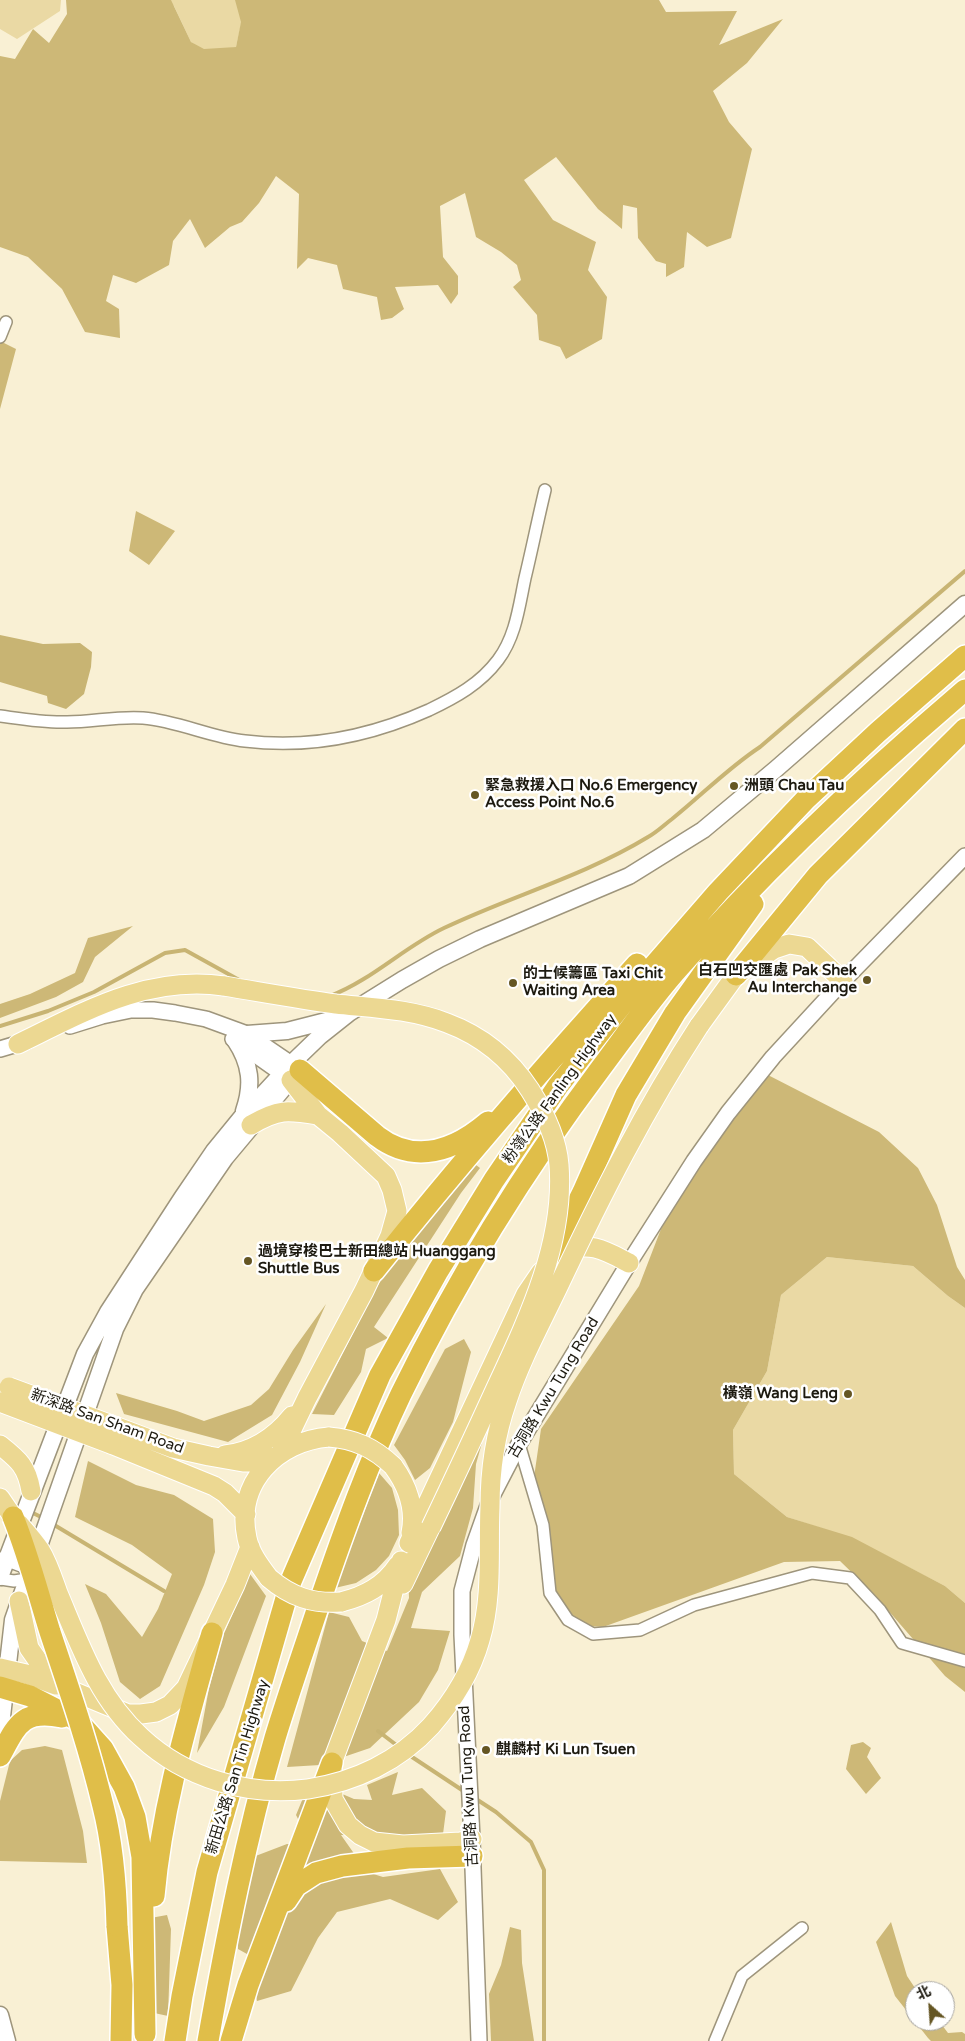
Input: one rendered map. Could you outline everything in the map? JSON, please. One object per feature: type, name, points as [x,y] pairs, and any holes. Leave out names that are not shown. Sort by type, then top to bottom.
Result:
[{"type":"highway","name":"粉嶺公路 Fanling Highway","points":[[326,1500],[380,1375],[443,1263],[494,1180],[573,1066],[638,984],[718,892],[806,799],[878,732],[965,656]]},
{"type":"highway","name":"粉嶺公路 Fanling Highway","points":[[352,1508],[400,1396],[430,1339],[486,1239],[542,1150],[576,1101],[672,975],[745,894],[895,750],[965,690]]},
{"type":"highway","points":[[736,975],[818,875],[965,729]]},
{"type":"highway","points":[[374,1271],[426,1206],[561,1047],[696,901],[806,799]]},
{"type":"highway","points":[[546,1265],[584,1192],[626,1095],[675,1013],[744,916],[804,837]]},
{"type":"highway","points":[[291,1071],[383,1141],[399,1150],[410,1152],[439,1150],[458,1141],[484,1124],[523,1092]]},
{"type":"highway","name":"新田公路 San Tin Highway","points":[[175,2041],[207,1872],[291,1581],[326,1500]]},
{"type":"highway","name":"新田公路 San Tin Highway","points":[[208,2041],[228,1929],[275,1738],[352,1508]]},
{"type":"highway","points":[[18,1518],[35,1585],[67,1683],[103,1807],[111,1849],[118,1926],[122,1985],[121,2041]]},
{"type":"highway","points":[[145,2038],[153,1907],[165,1816],[172,1780],[212,1633]]},
{"type":"highway","points":[[3,1678],[30,1696],[77,1720],[103,1749],[112,1764],[135,1817],[142,1857],[145,2038]]},
{"type":"highway","points":[[0,1756],[20,1722],[28,1717],[43,1714],[77,1720]]},
{"type":"highway","points":[[231,2041],[248,1985],[275,1918],[332,1763]]},
{"type":"highway","points":[[275,1918],[296,1886],[316,1873],[342,1866],[472,1848]]},
{"type":"main road","points":[[0,1734],[3,1678],[11,1628],[52,1508],[55,1486],[83,1403],[96,1380],[115,1328],[136,1289],[219,1166],[246,1122],[250,1082],[248,1063],[241,1037],[286,1031],[334,1021],[439,959],[480,939],[629,876],[703,830],[965,604]]},
{"type":"main road","points":[[0,1498],[18,1518],[40,1551],[86,1659],[106,1696],[121,1717],[139,1736],[171,1760],[199,1775],[230,1785],[256,1789],[297,1790],[317,1788],[351,1779],[388,1761],[421,1736],[453,1699],[464,1680],[480,1640],[488,1596],[492,1464],[501,1421],[515,1380],[613,1172],[647,1110],[700,1026],[736,975],[774,949],[789,944],[807,947],[843,981]]},
{"type":"main road","points":[[9,1047],[124,996],[160,986],[211,984],[334,1003],[395,1009],[447,1022],[475,1036],[499,1053],[520,1074],[539,1104],[550,1127],[559,1163],[560,1195],[542,1279],[524,1327],[386,1620],[332,1763],[333,1798],[348,1825],[360,1835],[374,1842],[404,1844],[461,1842],[472,1848]]},
{"type":"main road","points":[[291,1071],[379,994]]},
{"type":"main road","points":[[0,1578],[18,1518],[40,1476],[85,1354],[108,1312],[214,1151],[246,1122],[320,1036],[349,1013]]},
{"type":"main road","points":[[291,1071],[318,1115],[386,1176],[392,1190],[397,1211],[395,1222],[374,1271],[278,1455],[261,1473],[253,1485],[246,1514],[246,1537],[259,1564],[279,1586],[302,1598],[321,1602],[341,1602],[356,1598],[376,1588],[392,1573],[401,1561]]},
{"type":"main road","points":[[246,1122],[286,1111],[318,1115]]},
{"type":"main road","points":[[386,1620],[401,1561],[526,1294],[546,1265],[572,1248],[587,1246],[600,1248],[629,1263]]},
{"type":"main road","name":"新深路 San Sham Road","points":[[3,1391],[114,1436],[214,1486],[225,1493],[246,1514]]},
{"type":"main road","points":[[209,1456],[232,1454],[261,1444],[283,1428],[307,1398]]},
{"type":"main road","name":"新深路 San Sham Road","points":[[114,1436],[243,1462],[255,1462],[278,1455]]},
{"type":"main road","points":[[278,1455],[304,1441],[329,1437],[358,1442],[382,1456],[393,1466],[406,1487],[410,1499],[412,1527],[409,1543]]},
{"type":"main road","points":[[0,1445],[23,1464],[29,1477],[30,1496]]},
{"type":"main road","points":[[3,1678],[65,1688],[128,1714],[156,1712],[170,1705],[186,1688],[250,1547]]},
{"type":"main road","points":[[19,1601],[30,1648],[43,1668],[65,1688]]},
{"type":"main road","points":[[0,2016],[7,2041]]},
{"type":"street","points":[[0,337],[6,322]]},
{"type":"street","points":[[0,716],[58,722],[145,718],[172,723],[230,739],[284,744],[327,741],[354,736],[404,720],[469,689],[491,669],[503,652],[514,628],[545,490]]},
{"type":"street","name":"古洞路 Kwu Tung Road","points":[[479,2041],[462,1635],[462,1591],[474,1545],[490,1500],[520,1444],[629,1263],[694,1161],[728,1113],[773,1057],[843,981],[965,856]]},
{"type":"street","points":[[9,1047],[102,1016],[121,1012],[153,1010],[185,1016],[241,1037],[291,1071]]},
{"type":"street","points":[[520,1444],[543,1525],[550,1593],[568,1620],[593,1634],[640,1630],[694,1605],[812,1572],[850,1578],[880,1610],[902,1643],[965,1661]]},
{"type":"street","points":[[4,1560],[28,1575]]},
{"type":"street","points":[[0,1578],[14,1581],[28,1575]]},
{"type":"street","points":[[715,2041],[742,1976],[802,1928]]},
{"type":"shaded area","points":[[0,0],[61,0],[60,11],[17,39],[0,29]]},
{"type":"shaded area","points":[[66,0],[171,0],[191,42],[204,49],[236,47],[241,22],[235,0],[659,0],[666,12],[737,11],[719,45],[783,19],[747,63],[713,91],[729,122],[752,149],[731,238],[707,247],[687,232],[684,267],[666,277],[666,264],[656,261],[638,238],[637,208],[623,205],[622,229],[598,209],[556,157],[524,180],[553,220],[596,242],[588,270],[607,297],[602,339],[566,359],[560,347],[539,340],[537,315],[513,287],[521,280],[517,265],[501,252],[476,237],[465,193],[440,206],[443,257],[458,276],[458,294],[451,304],[438,285],[395,287],[404,309],[392,318],[381,320],[377,297],[343,289],[337,265],[308,258],[297,269],[299,194],[276,176],[259,203],[242,222],[230,227],[205,248],[190,219],[173,241],[169,265],[136,283],[113,275],[106,301],[119,309],[120,338],[85,332],[62,289],[28,257],[0,247],[0,56],[15,59],[33,29],[49,43],[67,14]]},
{"type":"shaded area","points":[[166,0],[237,0],[243,15],[236,47],[206,53],[191,42],[174,6]]},
{"type":"shaded area","points":[[0,341],[16,349],[0,409]]},
{"type":"shaded area","points":[[136,511],[175,531],[149,565],[129,551]]},
{"type":"shaded area","points":[[0,635],[43,644],[80,643],[92,652],[91,667],[84,694],[66,709],[48,703],[47,696],[0,682]]},
{"type":"shaded area","points":[[133,926],[95,957],[83,982],[56,997],[0,1018],[0,1004],[30,994],[75,973],[88,938]]},
{"type":"shaded area","points":[[766,1074],[879,1132],[918,1168],[937,1205],[957,1267],[965,1280],[965,1308],[913,1266],[827,1257],[781,1295],[767,1371],[733,1430],[734,1474],[787,1517],[852,1537],[945,1586],[965,1603],[965,1692],[945,1676],[874,1594],[840,1561],[784,1562],[603,1627],[572,1625],[544,1565],[532,1491],[541,1429],[639,1286],[661,1229],[722,1124]]},
{"type":"shaded area","points":[[459,1152],[480,1168],[461,1193],[374,1327],[388,1338],[366,1349],[361,1372],[334,1415],[312,1414],[375,1290],[453,1158]]},
{"type":"shaded area","points":[[827,1257],[913,1266],[965,1308],[965,1603],[945,1586],[852,1538],[787,1517],[734,1474],[733,1430],[767,1371],[781,1295]]},
{"type":"shaded area","points":[[326,1304],[300,1362],[272,1415],[228,1442],[124,1414],[116,1393],[204,1421],[251,1405],[269,1389],[293,1350]]},
{"type":"shaded area","points":[[464,1339],[471,1352],[453,1422],[430,1468],[415,1480],[405,1460],[394,1445],[445,1349]]},
{"type":"shaded area","points":[[485,1432],[476,1464],[473,1508],[460,1556],[422,1592],[411,1628],[450,1631],[438,1670],[419,1702],[370,1748],[320,1765],[287,1767],[329,1612],[349,1617],[362,1641],[387,1651],[409,1598],[408,1569]]},
{"type":"shaded area","points":[[88,1461],[136,1485],[174,1495],[213,1519],[215,1552],[204,1585],[160,1686],[140,1699],[120,1682],[101,1623],[85,1584],[106,1594],[142,1637],[158,1609],[172,1574],[132,1545],[75,1517]]},
{"type":"shaded area","points":[[379,1473],[392,1488],[398,1510],[399,1535],[389,1556],[376,1570],[356,1583],[335,1588]]},
{"type":"shaded area","points":[[250,1574],[266,1596],[224,1707],[197,1753],[209,1688],[223,1636]]},
{"type":"shaded area","points":[[863,1742],[871,1748],[867,1757],[881,1778],[866,1794],[846,1769],[851,1745]]},
{"type":"shaded area","points":[[45,1746],[62,1750],[83,1831],[87,1863],[0,1861],[0,1801],[10,1761],[22,1750]]},
{"type":"shaded area","points":[[398,1772],[392,1795],[422,1788],[446,1811],[443,1834],[393,1836],[341,1835],[367,1872],[383,1877],[440,1869],[458,1902],[438,1920],[390,1899],[337,1912],[318,1938],[291,1991],[257,2001],[247,1954],[238,1949],[238,1918],[253,1857],[287,1844],[312,1846],[296,1815],[303,1798],[321,1820],[325,1810],[340,1793],[354,1799],[372,1800],[367,1785]]},
{"type":"shaded area","points":[[167,1915],[171,1929],[168,2016],[136,2009],[134,1921]]},
{"type":"shaded area","points":[[891,1922],[907,1976],[910,1981],[905,1981],[905,2009],[895,1996],[876,1942]]},
{"type":"shaded area","points":[[510,1927],[521,1930],[522,1963],[534,2041],[491,2041],[489,1994],[501,1965]]},
{"type":"shaded area","points":[[922,2031],[962,2032],[965,2034],[965,2041],[931,2041]]},
{"type":"waterway","points":[[330,996],[360,981],[415,944],[444,928],[599,863],[651,835],[760,747],[965,571]]},
{"type":"waterway","points":[[0,1026],[48,1011],[94,992],[165,953],[185,950],[241,981]]},
{"type":"waterway","points":[[29,1511],[45,1519]]},
{"type":"waterway","points":[[51,1523],[164,1591]]},
{"type":"waterway","points":[[378,1731],[399,1747]]},
{"type":"waterway","points":[[409,1755],[465,1792]]},
{"type":"waterway","points":[[473,1797],[496,1812],[531,1842],[544,1870],[544,2041]]},
{"type":"place","name":"洲頭 Chau Tau","points":[[734,786]]},
{"type":"place","name":"緊急救援入口 No.6 Emergency Access Point No.6","points":[[475,795]]},
{"type":"place","name":"白石凹交匯處 Pak Shek Au Interchange","points":[[867,980]]},
{"type":"place","name":"的士候籌區 Taxi Chit Waiting Area","points":[[513,983]]},
{"type":"place","name":"過境穿梭巴士新田總站 Huanggang Shuttle Bus","points":[[248,1261]]},
{"type":"place","name":"橫嶺 Wang Leng","points":[[848,1394]]},
{"type":"place","name":"麒麟村 Ki Lun Tsuen","points":[[486,1750]]}]
